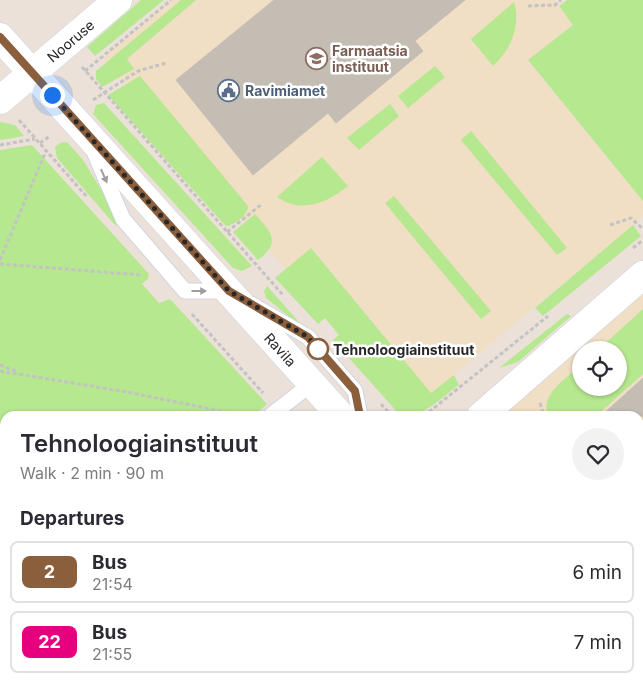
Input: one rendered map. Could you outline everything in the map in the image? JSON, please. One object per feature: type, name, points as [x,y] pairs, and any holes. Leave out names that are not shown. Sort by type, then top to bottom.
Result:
[{"type":"street","name":"Nooruse","points":[[0,100],[118,0]]},
{"type":"street","name":"Ravila","points":[[0,37],[336,411]]},
{"type":"street","points":[[487,411],[643,275]]},
{"type":"lane","points":[[229,291],[308,337],[355,391],[359,411]]},
{"type":"lane","points":[[276,411],[311,384]]},
{"type":"path","points":[[85,71],[171,0]]},
{"type":"path","points":[[528,6],[555,5],[561,0]]},
{"type":"path","points":[[63,46],[102,93],[286,298]]},
{"type":"path","points":[[102,93],[138,71],[166,63]]},
{"type":"path","points":[[40,143],[56,131]]},
{"type":"path","points":[[0,145],[36,139]]},
{"type":"path","points":[[0,260],[46,151]]},
{"type":"path","points":[[227,232],[262,204]]},
{"type":"path","points":[[610,225],[631,218],[643,229]]},
{"type":"path","points":[[628,252],[643,240]]},
{"type":"path","points":[[0,264],[147,275]]},
{"type":"path","points":[[430,411],[551,314]]},
{"type":"path","points":[[0,365],[25,375]]},
{"type":"path","points":[[0,370],[127,392],[221,411]]},
{"type":"path","points":[[378,402],[387,411]]},
{"type":"shaded area","points":[[171,0],[554,0],[573,24],[528,61],[643,201],[643,217],[432,393],[406,409],[102,57]]},
{"type":"shaded area","points":[[643,289],[643,411],[505,411],[572,352],[572,396],[627,396],[627,341],[584,341]]},
{"type":"green space","points":[[141,0],[164,0],[95,56],[87,47]]},
{"type":"green space","points":[[181,0],[196,0],[127,59],[134,69],[102,87],[96,79],[96,71]]},
{"type":"green space","points":[[567,0],[643,0],[643,201],[528,60],[573,25],[559,6]]},
{"type":"green space","points":[[514,2],[516,20],[513,37],[505,52],[493,66],[471,39]]},
{"type":"green space","points":[[435,66],[445,77],[408,108],[398,96]]},
{"type":"green space","points":[[140,76],[248,206],[246,213],[237,222],[226,226],[108,95]]},
{"type":"green space","points":[[104,103],[252,266],[242,271],[233,268],[93,114],[96,105]]},
{"type":"green space","points":[[390,104],[399,116],[359,150],[347,138]]},
{"type":"green space","points":[[0,122],[15,125],[24,136],[0,140]]},
{"type":"green space","points":[[471,131],[567,248],[557,255],[461,140]]},
{"type":"green space","points":[[67,142],[83,160],[126,230],[114,224],[57,158],[55,147],[60,143]]},
{"type":"green space","points":[[32,145],[149,274],[148,279],[142,284],[159,303],[170,299],[267,404],[259,411],[0,411],[0,150]]},
{"type":"green space","points":[[322,157],[348,186],[331,197],[314,204],[295,205],[277,197]]},
{"type":"green space","points":[[394,196],[491,311],[481,319],[385,203]]},
{"type":"green space","points":[[255,214],[266,226],[272,237],[270,248],[258,260],[233,232]]},
{"type":"green space","points":[[633,225],[641,236],[543,316],[535,308]]},
{"type":"green space","points":[[311,248],[431,393],[454,375],[459,385],[423,411],[396,411],[333,340],[339,335],[325,318],[318,324],[275,278]]},
{"type":"green space","points":[[267,286],[307,331],[266,298],[264,291]]},
{"type":"green space","points":[[643,309],[643,374],[627,388],[627,341],[608,341]]},
{"type":"green space","points":[[567,314],[571,316],[518,362],[499,368]]},
{"type":"green space","points":[[572,373],[572,396],[618,396],[602,411],[547,411],[548,400],[551,393]]},
{"type":"building","points":[[274,0],[465,0],[415,41],[423,51],[336,123],[328,113],[253,175],[176,80]]},
{"type":"building","points":[[643,378],[643,411],[607,411],[623,396],[627,396],[627,392]]},
{"type":"bus line","name":"2","points":[[0,37],[229,291],[308,337],[355,391],[359,411]]},
{"type":"place","name":"Farmaatsia instituut","points":[[316,58]]},
{"type":"place","name":"Ravimiamet","points":[[229,90]]},
{"type":"place","name":"Tehnoloogiainstituut","points":[[318,349]]},
{"type":"route","points":[[52,95],[229,291],[308,337],[318,349]]}]
